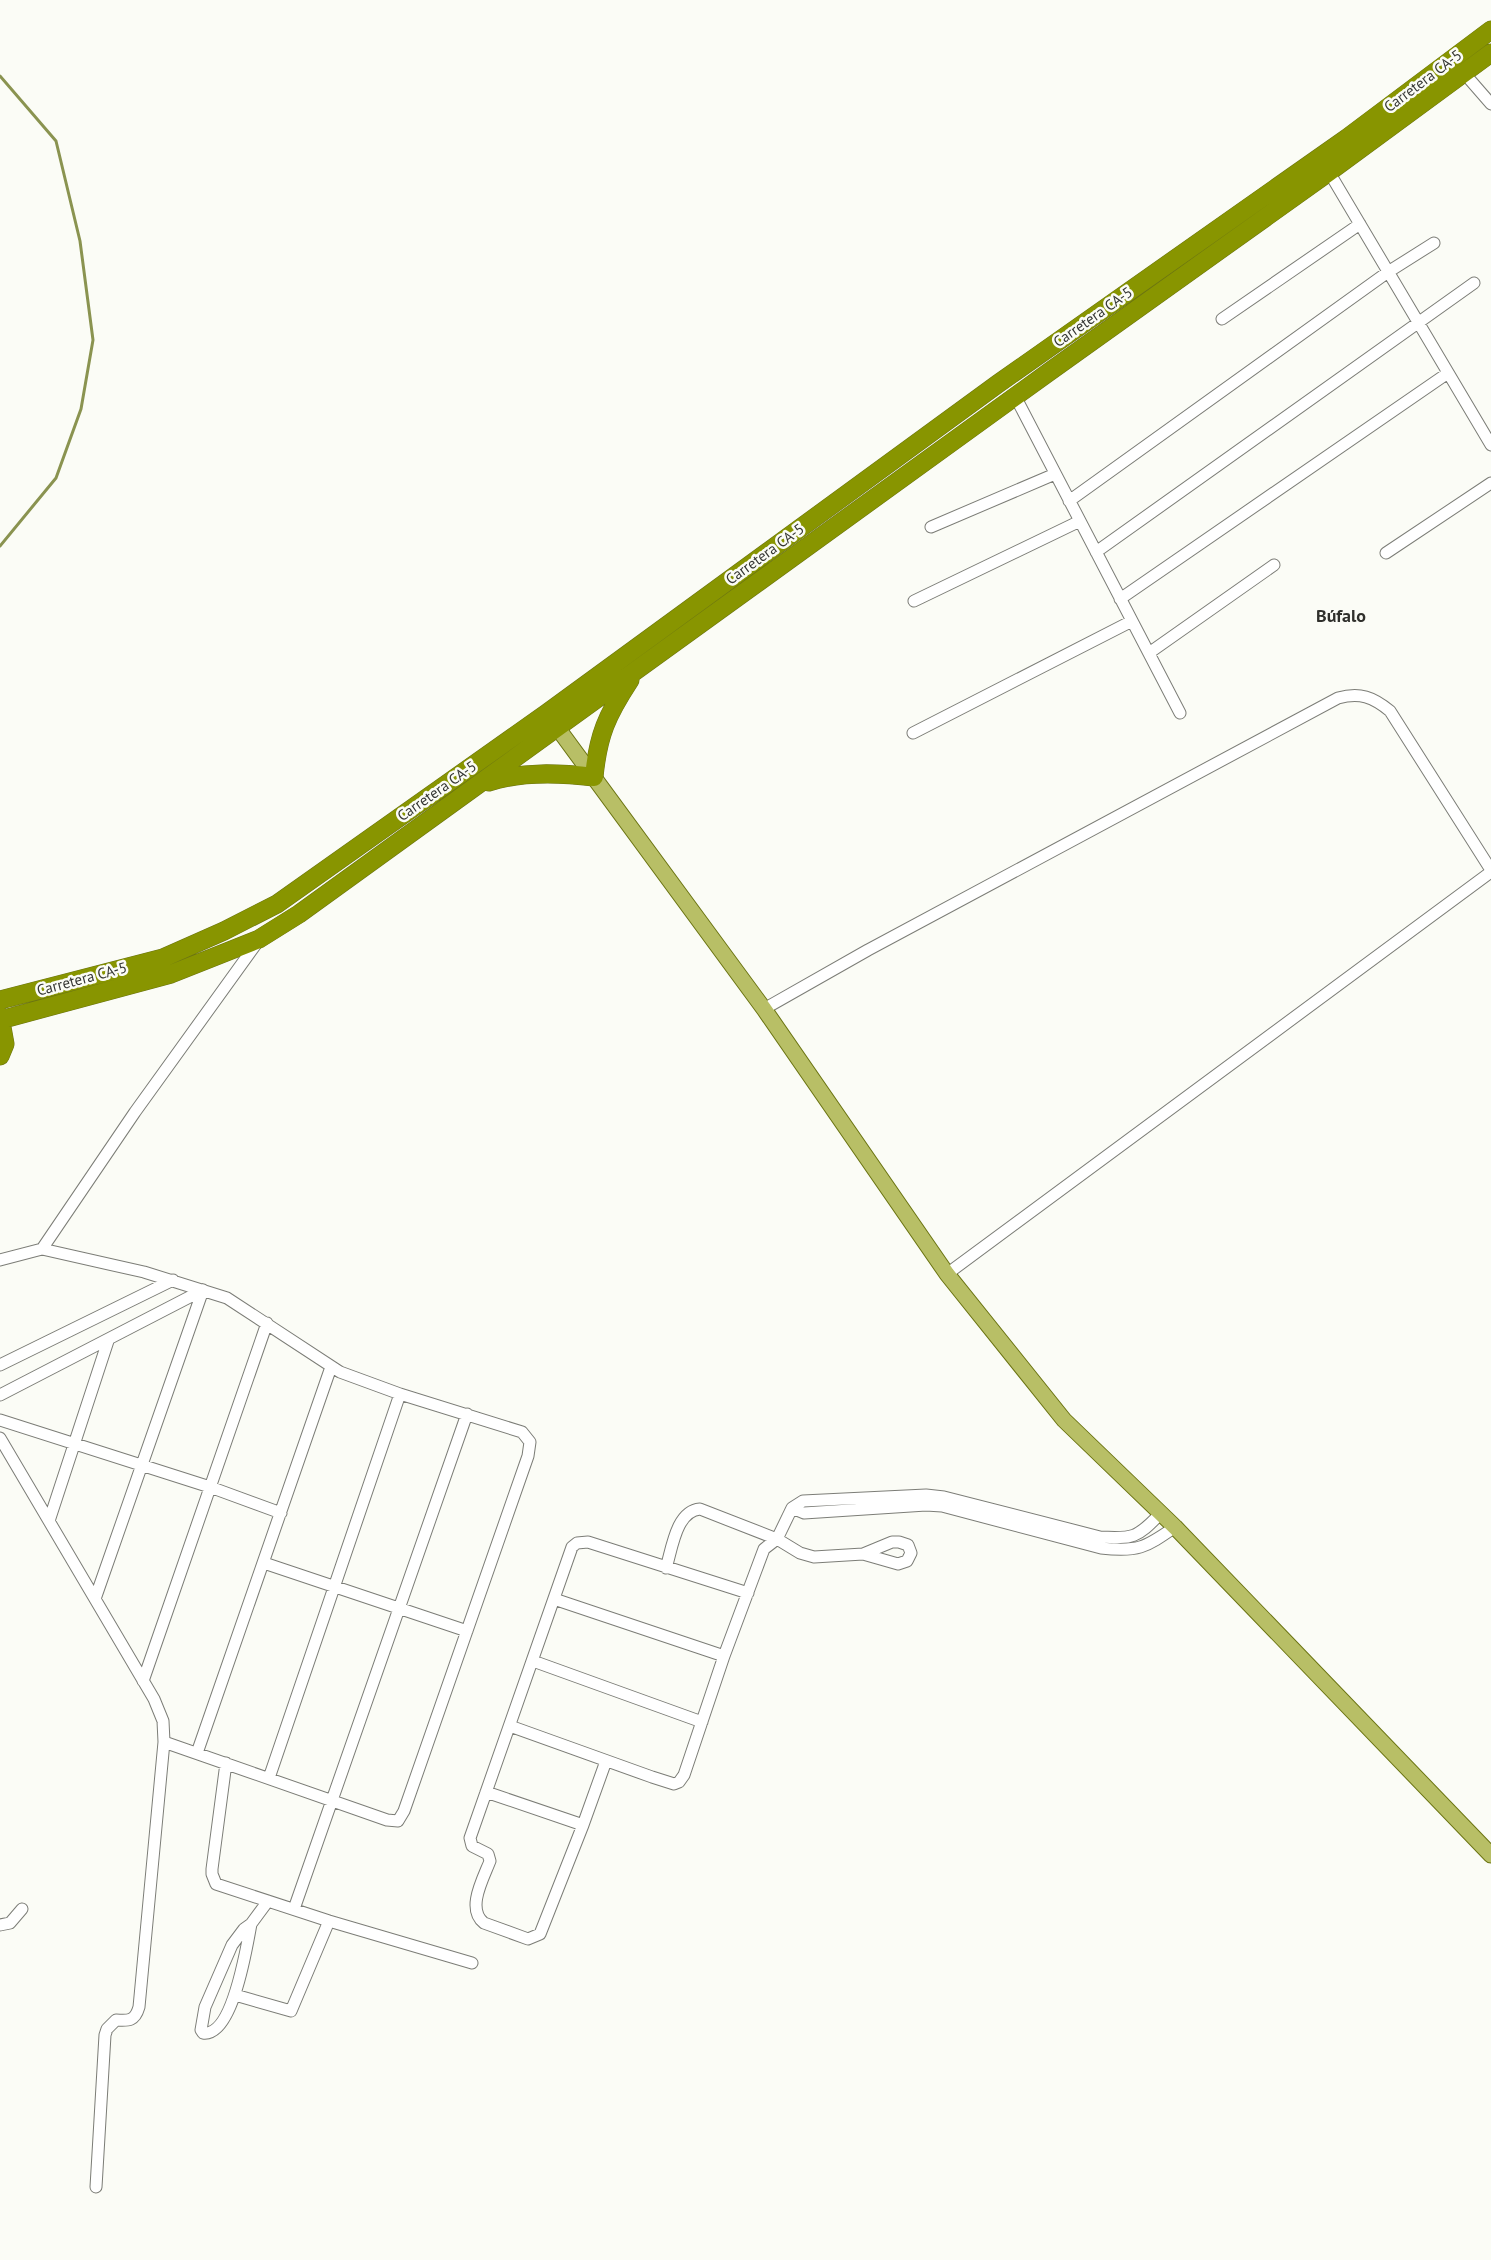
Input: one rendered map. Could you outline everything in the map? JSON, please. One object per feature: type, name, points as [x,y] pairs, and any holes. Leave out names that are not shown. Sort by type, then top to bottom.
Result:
[{"type":"highway","name":"Carretera CA-5","points":[[0,1000],[162,958],[224,931],[277,904],[547,713],[968,406],[1347,138],[1491,30]]},
{"type":"highway","name":"Carretera CA-5","points":[[0,1019],[171,974],[259,939],[299,914],[1015,396],[1329,172],[1491,53]]},
{"type":"highway","points":[[1258,223],[1256,218],[1258,212],[1347,138]]},
{"type":"highway","points":[[479,785],[500,779],[538,774],[594,777],[596,749],[606,720],[634,673]]},
{"type":"highway","points":[[0,1019],[5,1044],[0,1056]]},
{"type":"main road","points":[[547,713],[764,1009],[947,1274],[1064,1420],[1175,1527],[1491,1856]]},
{"type":"street","points":[[1464,73],[1491,104]]},
{"type":"street","points":[[1329,172],[1491,444]]},
{"type":"street","points":[[1222,319],[1360,224]]},
{"type":"street","points":[[1069,501],[1388,272],[1434,243]]},
{"type":"street","points":[[1096,552],[1474,283]]},
{"type":"street","points":[[1120,599],[1448,373]]},
{"type":"street","points":[[1015,396],[1180,713]]},
{"type":"street","points":[[931,527],[1055,474]]},
{"type":"street","points":[[1386,553],[1491,483]]},
{"type":"street","points":[[914,600],[1080,521]]},
{"type":"street","points":[[1148,653],[1274,565]]},
{"type":"street","points":[[913,733],[1132,621]]},
{"type":"street","points":[[764,1009],[868,950],[1338,698],[1352,694],[1365,696],[1379,702],[1390,711],[1491,871],[947,1274]]},
{"type":"street","points":[[42,1249],[135,1112],[259,939]]},
{"type":"street","points":[[0,1260],[42,1249],[173,1280],[204,1290],[227,1298],[331,1367],[400,1394],[522,1432],[530,1442],[528,1456],[468,1632],[398,1821],[392,1821],[164,1742]]},
{"type":"street","points":[[0,1365],[173,1280]]},
{"type":"street","points":[[0,1395],[204,1290]]},
{"type":"street","points":[[95,1599],[204,1290]]},
{"type":"street","points":[[143,1680],[267,1323]]},
{"type":"street","points":[[49,1521],[108,1341]]},
{"type":"street","points":[[197,1753],[331,1367]]},
{"type":"street","points":[[269,1778],[400,1394]]},
{"type":"street","points":[[294,1909],[467,1414]]},
{"type":"street","points":[[0,1420],[210,1487],[281,1513]]},
{"type":"street","points":[[0,1438],[154,1699],[163,1721],[164,1742],[139,2007],[133,2019],[128,2021],[116,2020],[107,2029],[105,2035],[96,2187]]},
{"type":"street","points":[[510,1726],[666,1782],[674,1784],[679,1782],[684,1775],[724,1656],[764,1549],[777,1539],[792,1508],[803,1501],[926,1495],[944,1496],[1100,1537],[1122,1539],[1137,1535],[1160,1514]]},
{"type":"street","points":[[792,1508],[804,1512],[926,1505],[942,1506],[1101,1548],[1127,1551],[1144,1547],[1175,1527]]},
{"type":"street","points":[[666,1568],[681,1522],[687,1512],[700,1509],[777,1539],[800,1553],[814,1557],[863,1554]]},
{"type":"street","points":[[606,1761],[583,1825],[542,1928],[536,1937],[528,1939],[484,1923],[475,1913],[477,1898],[490,1861],[488,1854],[472,1846],[470,1838],[572,1547],[582,1542],[748,1593]]},
{"type":"street","points":[[264,1563],[468,1632]]},
{"type":"street","points":[[554,1599],[724,1656]]},
{"type":"street","points":[[533,1662],[702,1722]]},
{"type":"street","points":[[226,1763],[212,1874],[216,1884],[329,1921],[472,1962]]},
{"type":"street","points":[[486,1792],[583,1825]]},
{"type":"street","points":[[251,1924],[235,1995],[226,2015],[216,2027],[207,2033],[201,2030],[205,2007],[219,1971],[238,1936],[251,1924],[268,1901]]},
{"type":"street","points":[[0,1925],[10,1924],[22,1909]]},
{"type":"street","points":[[235,1995],[292,2011],[329,1921]]},
{"type":"waterway","points":[[0,76],[56,141],[80,241],[93,340],[81,409],[56,478],[0,546]]},
{"type":"district","name":"Búfalo","points":[[1341,616]]}]
